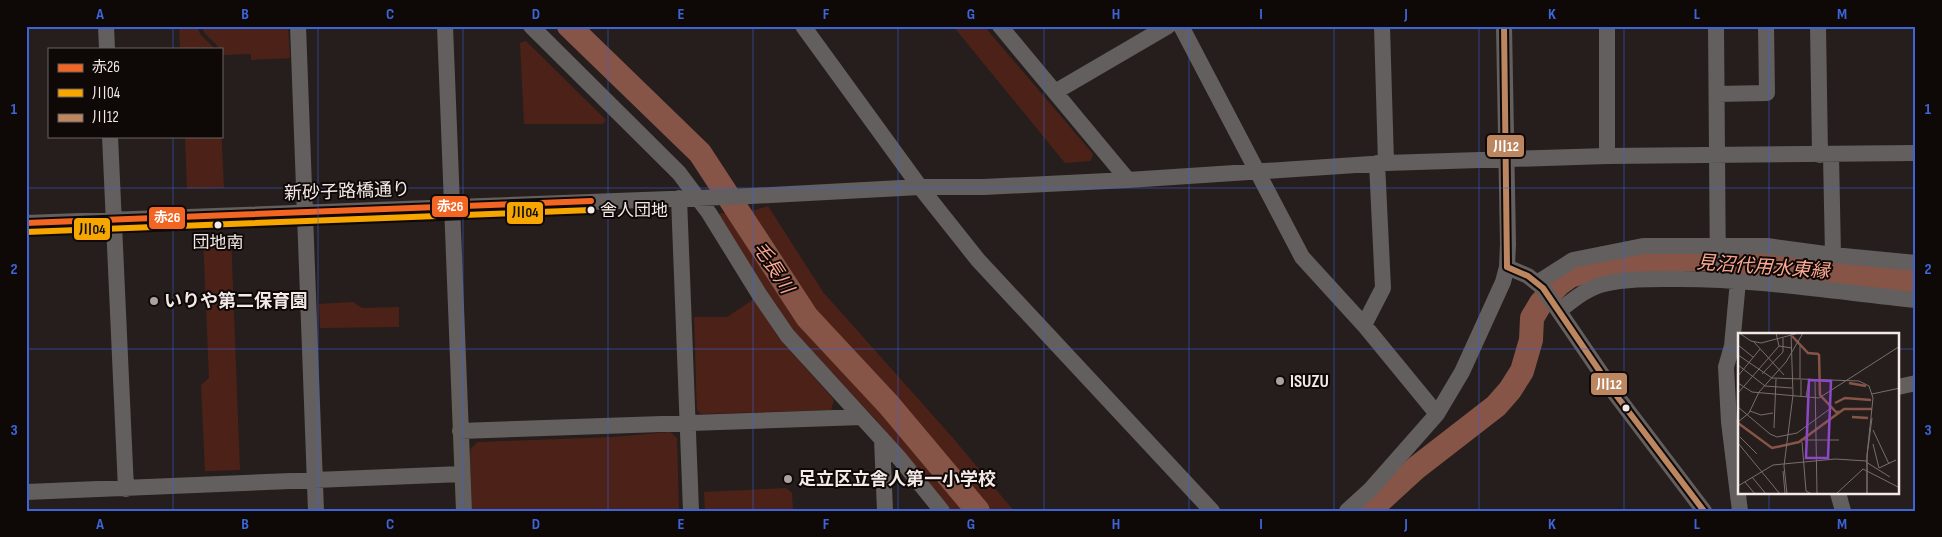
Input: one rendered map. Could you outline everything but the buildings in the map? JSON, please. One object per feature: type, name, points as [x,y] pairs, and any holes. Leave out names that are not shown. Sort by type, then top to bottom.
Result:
[{"type":"street","points":[[106,26],[107,48]]},
{"type":"street","points":[[298,26],[316,511]]},
{"type":"street","points":[[445,26],[464,511]]},
{"type":"street","points":[[531,26],[706,197],[759,294],[787,335],[862,417],[942,511]]},
{"type":"street","points":[[803,26],[920,186],[978,260],[1212,511]]},
{"type":"street","points":[[1000,26],[1128,180]]},
{"type":"street","points":[[1055,92],[1168,26]]},
{"type":"street","points":[[1181,26],[1302,256],[1364,326],[1437,414]]},
{"type":"street","points":[[1364,326],[1383,288],[1382,26]]},
{"type":"street","points":[[1348,511],[1370,490],[1437,414],[1469,356],[1495,302],[1507,267],[1504,26]]},
{"type":"street","points":[[1607,26],[1607,156]]},
{"type":"street","points":[[1716,26],[1718,274]]},
{"type":"street","points":[[1717,94],[1766,93],[1766,26]]},
{"type":"street","points":[[1818,26],[1832,256]]},
{"type":"street","points":[[110,138],[126,489]]},
{"type":"street","name":"新砂子路橋通り","points":[[26,223],[750,196],[920,186],[984,187],[1128,180],[1382,163],[1507,158],[1916,153]]},
{"type":"street","points":[[679,198],[691,511]]},
{"type":"street","points":[[1540,286],[1573,260],[1642,246],[1719,248],[1767,246],[1832,256],[1916,262]]},
{"type":"street","points":[[1507,267],[1519,271],[1540,286],[1616,395],[1704,511]]},
{"type":"street","points":[[1557,308],[1581,294],[1604,284],[1718,274],[1738,281],[1916,300]]},
{"type":"street","points":[[1738,281],[1732,346],[1726,367],[1734,421],[1738,481]]},
{"type":"street","points":[[1900,386],[1916,383]]},
{"type":"street","points":[[460,431],[862,417]]},
{"type":"street","points":[[882,440],[885,511]]},
{"type":"street","points":[[26,492],[462,474]]},
{"type":"street","points":[[1739,494],[1740,511]]},
{"type":"street","points":[[1838,494],[1843,511]]},
{"type":"shaded area","points":[[179,26],[197,26],[200,34],[214,48],[180,48]]},
{"type":"shaded area","points":[[202,26],[288,26],[290,58],[251,60],[251,54],[222,55],[222,48],[218,48]]},
{"type":"shaded area","points":[[953,26],[984,26],[1093,154],[1091,161],[1065,163]]},
{"type":"shaded area","points":[[526,41],[606,120],[603,124],[524,124],[520,43]]},
{"type":"shaded area","points":[[185,138],[222,138],[224,188],[187,189]]},
{"type":"shaded area","points":[[768,206],[823,292],[953,438],[1014,511],[990,511],[810,303],[749,212]]},
{"type":"shaded area","points":[[720,213],[731,214],[799,317],[881,408],[963,511],[949,511],[876,420],[789,326],[718,218]]},
{"type":"shaded area","points":[[231,235],[240,470],[205,471],[201,385],[209,378],[203,236]]},
{"type":"shaded area","points":[[754,299],[779,338],[834,400],[831,410],[701,414],[697,410],[694,317],[727,317]]},
{"type":"shaded area","points":[[353,302],[362,308],[399,307],[399,327],[320,328],[319,304]]},
{"type":"shaded area","points":[[670,432],[677,438],[679,511],[472,511],[470,456],[471,448],[478,442],[613,437]]},
{"type":"shaded area","points":[[786,488],[792,493],[793,511],[705,511],[704,492]]},
{"type":"waterway","name":"毛長川","points":[[569,26],[700,153],[807,317],[889,405],[978,511]]},
{"type":"waterway","name":"見沼代用水東縁","points":[[1369,511],[1416,468],[1496,406],[1510,390],[1522,371],[1531,340],[1532,318],[1541,303],[1559,284],[1570,276],[1600,267],[1670,259],[1714,259],[1916,281]]},
{"type":"transit line","name":"川12","points":[[1504,26],[1507,267]]},
{"type":"transit line","name":"赤26","points":[[26,223],[591,201]]},
{"type":"transit line","name":"川04","points":[[26,232],[591,210]]},
{"type":"transit line","name":"川12","points":[[1507,267],[1528,276],[1543,288],[1616,395],[1704,511]]},
{"type":"place","name":"舎人団地","points":[[591,210]]},
{"type":"place","name":"団地南","points":[[218,225]]},
{"type":"place","name":"いりや第二保育園","points":[[154,301]]},
{"type":"place","name":"ISUZU","points":[[1280,381]]},
{"type":"place","name":"足立区立舎人第一小学校","points":[[788,479]]}]
